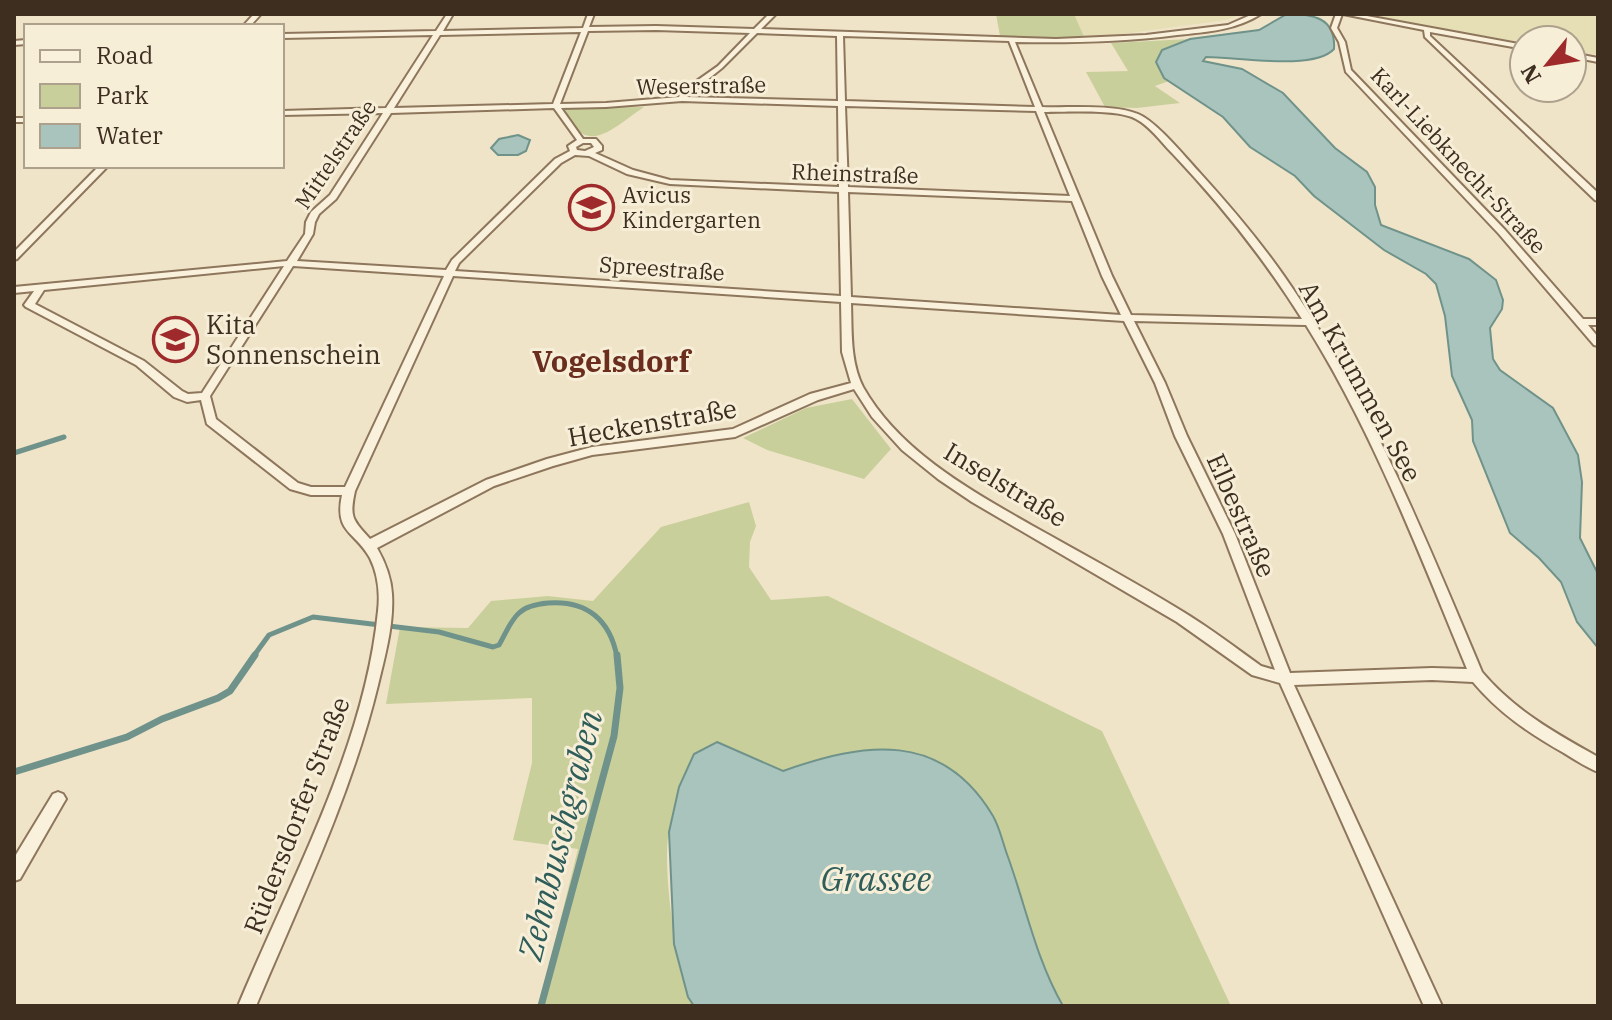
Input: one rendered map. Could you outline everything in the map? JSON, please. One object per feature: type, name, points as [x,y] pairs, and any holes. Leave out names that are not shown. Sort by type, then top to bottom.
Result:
[{"type":"street","name":"Mittelstraße","points":[[205,396],[309,234],[309,223],[320,206],[333,197],[450,14]]},
{"type":"street","points":[[581,141],[556,106],[591,14]]},
{"type":"street","points":[[682,99],[736,53],[773,14]]},
{"type":"street","points":[[284,36],[585,28],[1012,42],[1146,37],[1237,25],[1258,14]]},
{"type":"street","name":"Karl-Liebknecht-Straße","points":[[1339,14],[1334,28],[1342,42],[1348,71],[1502,232],[1598,343]]},
{"type":"street","points":[[1346,14],[1508,44]]},
{"type":"street","points":[[1427,30],[1427,36],[1598,198]]},
{"type":"street","name":"Inselstraße","points":[[840,35],[847,352],[857,385],[894,435],[942,476],[976,499],[1182,618],[1257,671],[1287,679]]},
{"type":"street","name":"Elbestraße","points":[[1012,42],[1125,318],[1160,383],[1181,436],[1229,534],[1294,702],[1433,1006]]},
{"type":"street","name":"Weserstraße","points":[[284,113],[556,106],[682,99],[1120,111]]},
{"type":"street","name":"Am Krummen See","points":[[1120,111],[1143,120],[1222,200],[1309,322],[1391,477],[1477,676],[1493,698],[1525,722],[1598,765]]},
{"type":"street","points":[[41,287],[29,305],[140,363],[178,394],[187,398],[205,396],[211,421],[294,486],[311,491],[349,491],[455,262],[558,161],[574,152],[590,153],[599,148],[598,143],[581,141],[572,146],[574,152]]},
{"type":"street","name":"Rheinstraße","points":[[590,153],[630,172],[670,182],[1076,199]]},
{"type":"street","points":[[14,257],[102,168]]},
{"type":"street","name":"Spreestraße","points":[[14,290],[291,263],[1125,318],[1309,322]]},
{"type":"street","points":[[1580,322],[1598,322]]},
{"type":"street","name":"Heckenstraße","points":[[369,546],[490,483],[551,462],[592,451],[735,433],[814,397],[857,385]]},
{"type":"street","name":"Rüdersdorfer Straße","points":[[247,1006],[340,781],[361,718],[382,633],[383,573],[369,546],[347,522],[345,506],[349,491]]},
{"type":"street","points":[[1287,679],[1432,674],[1477,676]]},
{"type":"street","points":[[14,873],[58,799]]},
{"type":"shaded area","points":[[1074,14],[1242,14],[1226,20],[1085,39]]},
{"type":"shaded area","points":[[1364,14],[1598,14],[1598,55],[1588,53],[1588,24],[1508,24],[1508,40]]},
{"type":"green space","points":[[996,14],[1074,14],[1085,39],[1000,36]]},
{"type":"green space","points":[[1190,39],[1162,50],[1164,78],[1169,81],[1155,86],[1180,103],[1137,108],[1105,107],[1086,72],[1128,71],[1111,43]]},
{"type":"green space","points":[[644,107],[611,130],[590,136],[581,133],[572,124],[564,108]]},
{"type":"green space","points":[[852,399],[891,449],[864,479],[767,450],[743,438],[806,408]]},
{"type":"green space","points":[[749,502],[756,526],[750,542],[749,567],[771,600],[828,596],[1102,731],[1231,1006],[1063,1006],[1032,937],[994,817],[814,760],[783,771],[717,742],[680,807],[667,844],[676,946],[694,1006],[539,1006],[578,849],[513,840],[532,763],[532,698],[386,704],[400,627],[468,628],[491,601],[548,596],[593,601],[661,527]]},
{"type":"water","points":[[1287,14],[1313,17],[1327,24],[1334,38],[1334,49],[1310,60],[1206,57],[1203,61],[1242,69],[1283,93],[1335,148],[1367,172],[1375,187],[1375,205],[1381,225],[1469,259],[1496,280],[1503,300],[1502,309],[1490,328],[1493,359],[1500,370],[1553,408],[1578,455],[1582,482],[1580,538],[1598,574],[1598,648],[1577,622],[1561,582],[1510,533],[1473,441],[1472,420],[1452,376],[1445,316],[1436,284],[1426,274],[1384,250],[1314,196],[1295,176],[1250,147],[1223,117],[1164,78],[1156,62],[1162,50],[1190,39],[1259,30]]},
{"type":"water","points":[[518,135],[530,140],[526,151],[518,155],[498,155],[491,148],[499,139]]},
{"type":"water","name":"Grassee","points":[[717,742],[783,771],[813,761],[872,750],[899,750],[926,756],[950,769],[973,788],[993,816],[1038,951],[1063,1006],[694,1006],[688,997],[674,944],[669,832],[679,787],[694,754]]},
{"type":"waterway","points":[[14,453],[64,437]]},
{"type":"waterway","name":"Zehnbuschgraben","points":[[253,657],[269,635],[313,617],[439,632],[493,647],[499,645],[513,620],[522,611],[548,603],[574,605],[594,615],[609,633],[617,657]]},
{"type":"waterway","name":"Zehnbuschgraben","points":[[14,772],[127,737],[162,719],[218,698],[230,691],[255,655]]},
{"type":"waterway","name":"Zehnbuschgraben","points":[[541,1006],[614,736],[620,688],[617,655]]},
{"type":"place","name":"Avicus Kindergarten","points":[[591,207]]},
{"type":"place","name":"Kita Sonnenschein","points":[[175,339]]},
{"type":"district","name":"Vogelsdorf","points":[[611,360]]}]
